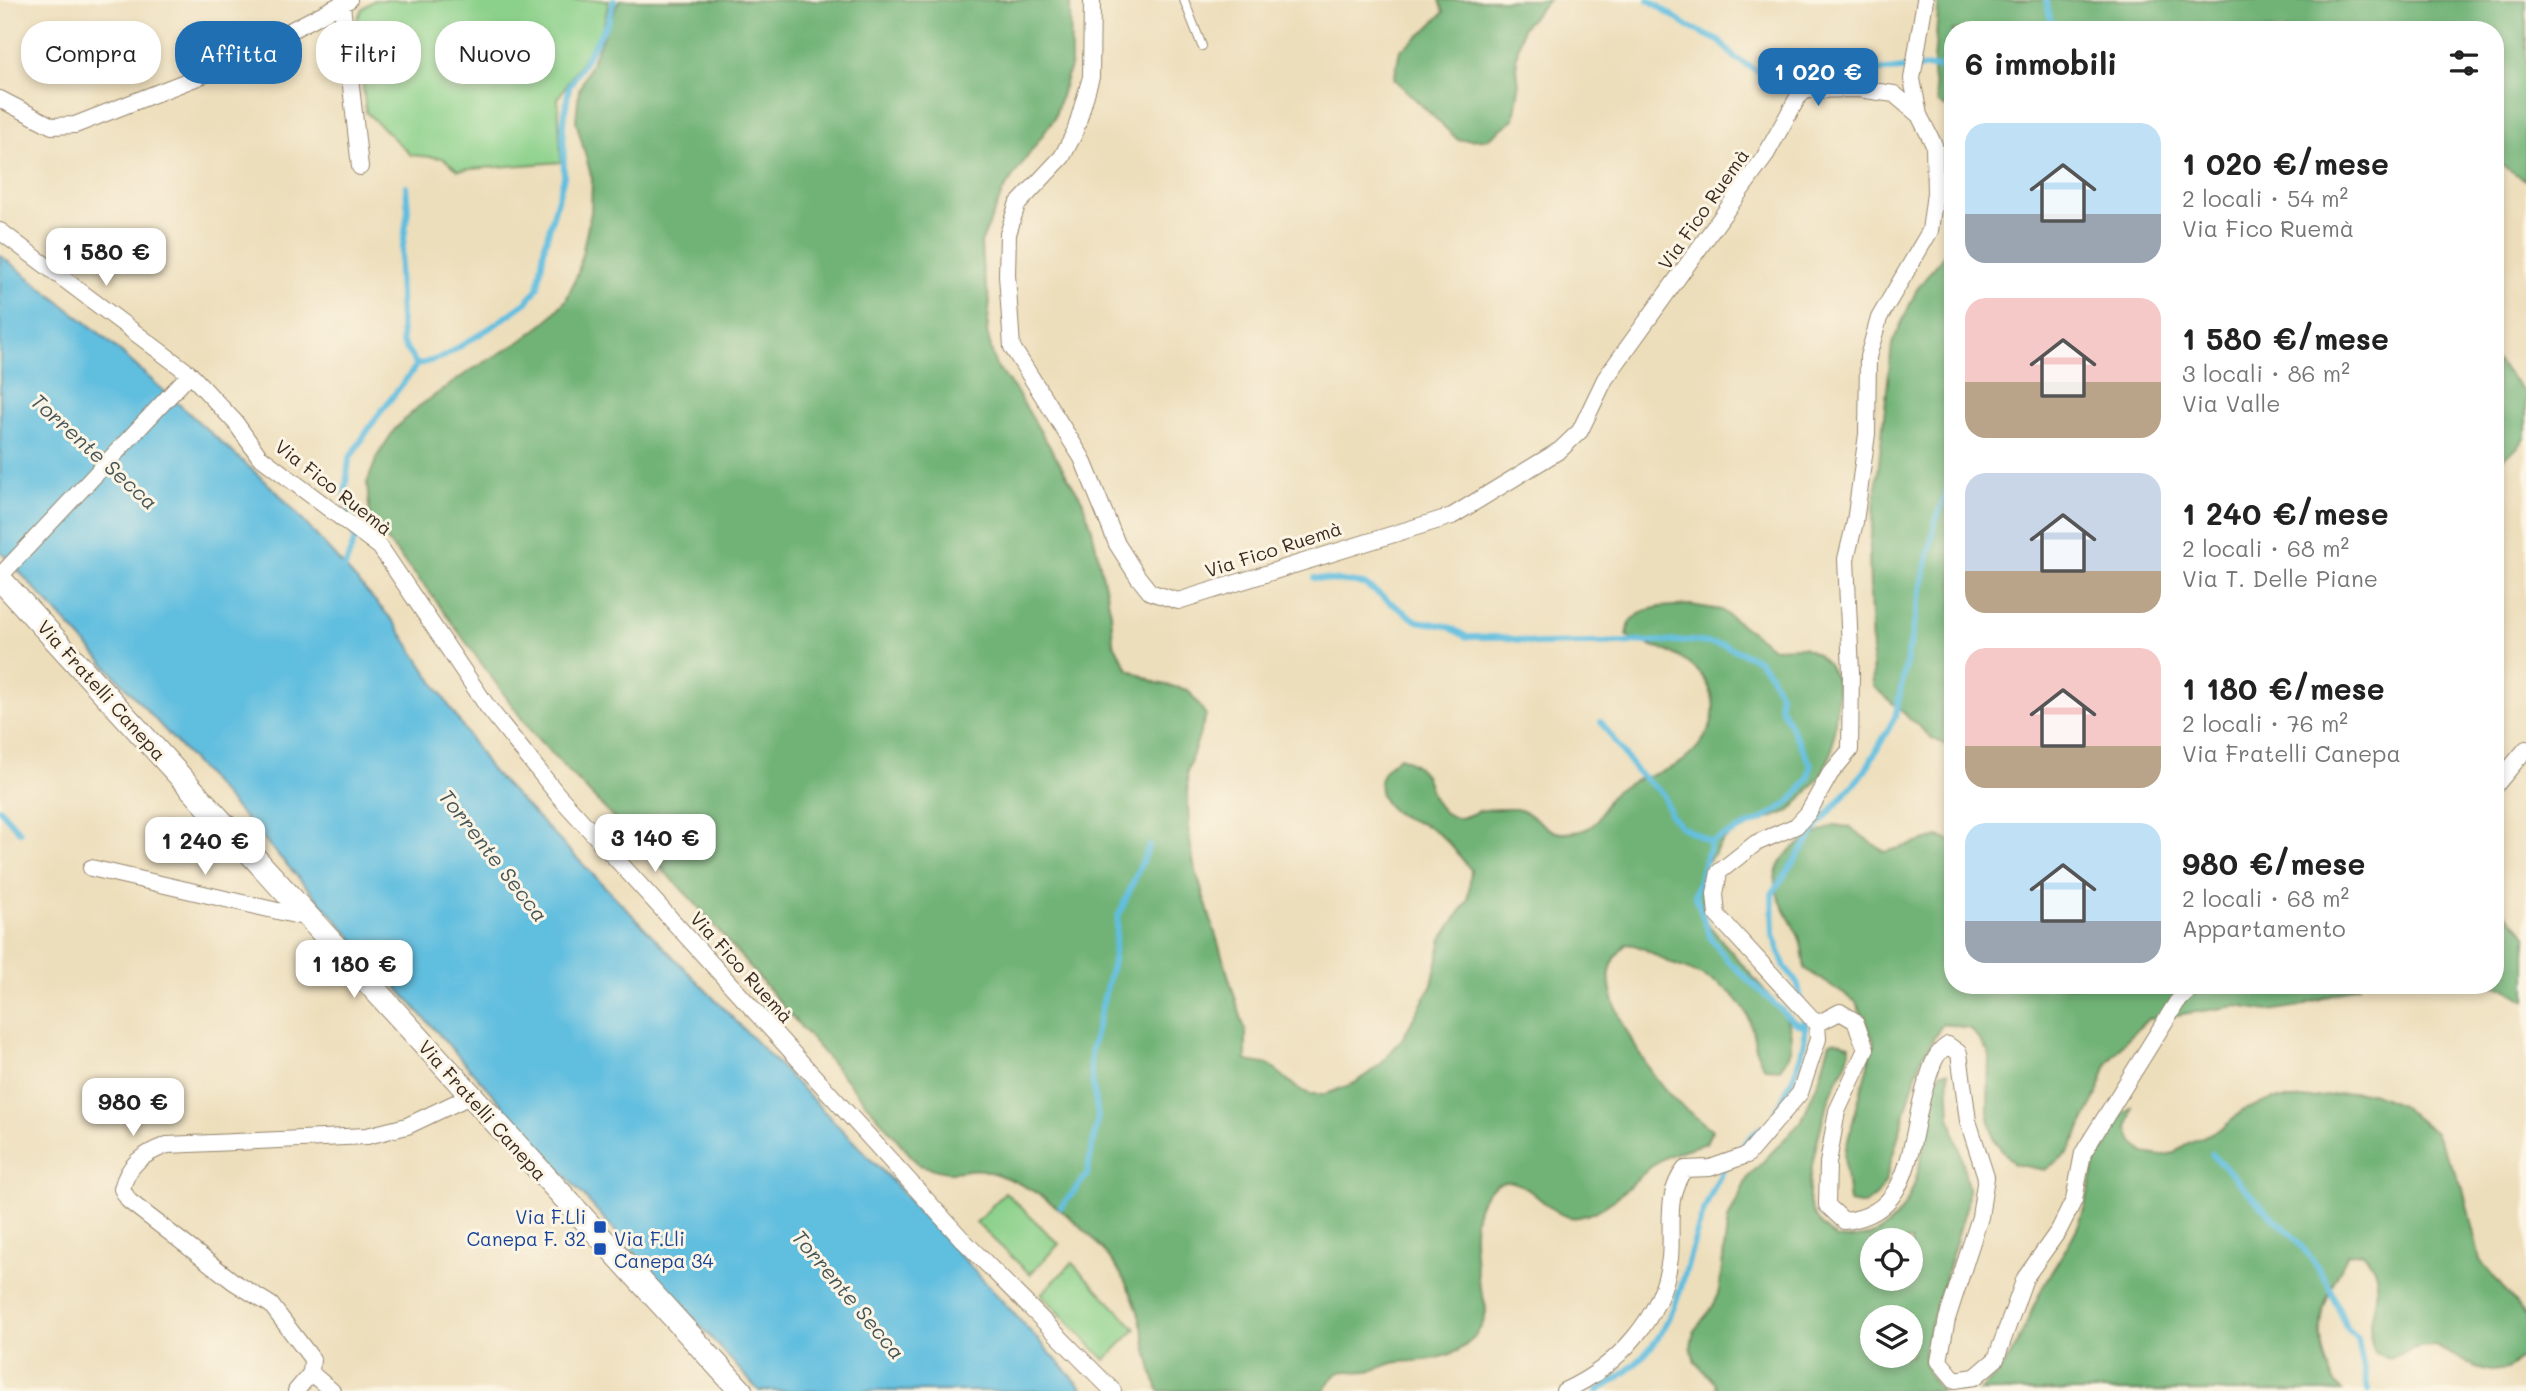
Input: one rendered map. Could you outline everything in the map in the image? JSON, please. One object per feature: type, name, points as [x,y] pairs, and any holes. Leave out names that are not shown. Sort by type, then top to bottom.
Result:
[{"type":"main road","name":"Via Fratelli Canepa","points":[[3,574],[310,919],[741,1391]]},
{"type":"street","name":"Via Fico Ruemà","points":[[1092,0],[1091,77],[1075,132],[1062,157],[1017,205],[1008,234],[1007,275],[1012,347],[1082,458],[1117,544],[1138,577],[1150,592],[1178,601],[1452,516],[1560,450],[1580,431],[1605,379],[1765,158],[1798,97],[1806,90],[1858,89],[1894,94],[1919,115],[1934,145],[1935,193],[1930,231],[1879,318],[1868,357],[1867,434],[1855,522],[1846,559],[1851,672],[1850,750],[1830,774],[1808,813],[1796,826],[1756,843],[1719,872],[1715,894],[1717,915],[1816,1024]]},
{"type":"street","points":[[1919,115],[1912,79],[1925,0]]},
{"type":"street","points":[[0,99],[52,126],[75,125],[214,71],[346,2],[360,167]]},
{"type":"street","name":"Via Fico Ruemà","points":[[0,231],[190,374],[234,422],[259,456],[380,547],[488,706],[558,795],[961,1238],[1113,1391]]},
{"type":"street","points":[[3,574],[190,374]]},
{"type":"street","points":[[2504,775],[2526,749]]},
{"type":"street","points":[[91,868],[310,919]]},
{"type":"street","points":[[1564,1391],[1590,1379],[1611,1363],[1658,1306],[1670,1258],[1670,1208],[1678,1178],[1685,1169],[1710,1168],[1747,1154],[1800,1093],[1818,1040],[1816,1024],[1840,1012],[1855,1021],[1866,1049],[1837,1111],[1828,1163],[1827,1205],[1844,1221],[1863,1219],[1887,1205],[1905,1177],[1919,1104],[1937,1052],[1948,1045],[1959,1053],[1968,1121],[1986,1177],[1980,1217],[1947,1319],[1939,1361],[1955,1380],[1975,1377],[1996,1359],[2025,1278],[2059,1230],[2074,1200],[2083,1153],[2177,1002],[2185,994]]},
{"type":"street","points":[[296,1391],[311,1373],[312,1359],[271,1305],[234,1282],[129,1201],[122,1189],[125,1175],[143,1154],[167,1145],[367,1136],[407,1126],[470,1096]]},
{"type":"street","points":[[311,1373],[332,1391]]},
{"type":"lane","points":[[1184,0],[1202,46]]},
{"type":"green space","points":[[374,0],[609,0],[603,28],[558,98],[561,162],[458,170],[443,158],[411,155],[366,112],[363,84],[421,84],[421,21],[356,21],[362,9]]},
{"type":"green space","points":[[619,0],[1070,0],[1071,63],[1054,119],[1003,191],[981,243],[983,273],[990,301],[987,332],[995,364],[1016,391],[1082,500],[1092,529],[1111,613],[1113,642],[1128,669],[1157,683],[1188,690],[1206,715],[1187,772],[1189,834],[1194,865],[1246,1033],[1246,1061],[1270,1065],[1297,1088],[1310,1094],[1326,1094],[1355,1083],[1381,1064],[1402,1039],[1432,985],[1442,939],[1468,900],[1471,870],[1436,831],[1399,815],[1384,801],[1381,778],[1391,763],[1400,757],[1420,769],[1437,804],[1451,816],[1461,818],[1484,810],[1516,809],[1550,830],[1562,833],[1578,832],[1595,823],[1614,793],[1624,786],[1683,761],[1697,748],[1713,718],[1710,689],[1689,663],[1627,636],[1630,621],[1644,611],[1691,605],[1721,610],[1773,648],[1803,647],[1828,664],[1835,677],[1838,692],[1832,752],[1820,777],[1790,811],[1735,831],[1724,840],[1706,864],[1701,878],[1705,921],[1784,1013],[1791,1035],[1785,1062],[1780,1069],[1765,1068],[1758,1055],[1746,1012],[1722,986],[1644,949],[1626,944],[1612,964],[1610,972],[1610,986],[1620,1018],[1638,1052],[1667,1092],[1712,1130],[1706,1143],[1664,1158],[1609,1203],[1579,1217],[1567,1217],[1557,1212],[1517,1183],[1506,1182],[1495,1186],[1480,1204],[1474,1229],[1476,1269],[1486,1311],[1475,1336],[1465,1346],[1428,1360],[1395,1363],[1373,1370],[1340,1372],[1330,1381],[1325,1391],[1159,1391],[1133,1298],[1108,1256],[1091,1237],[1050,1202],[1004,1177],[982,1170],[946,1172],[919,1165],[694,902],[533,734],[428,590],[370,520],[367,483],[378,455],[395,429],[418,407],[468,372],[521,341],[546,322],[566,300],[578,273],[591,212],[592,179],[576,121],[579,90]]},
{"type":"green space","points":[[1439,0],[1549,0],[1523,27],[1516,57],[1519,87],[1514,119],[1488,139],[1458,140],[1394,79],[1400,50],[1423,33],[1444,12]]},
{"type":"green space","points":[[1939,0],[2526,0],[2526,180],[2504,167],[2504,21],[1944,21],[1944,107],[1938,103],[1933,74]]},
{"type":"green space","points":[[1944,254],[1944,744],[1932,738],[1873,686],[1869,554],[1892,344],[1917,289]]},
{"type":"green space","points":[[2504,369],[2526,394],[2526,438],[2504,457]]},
{"type":"green space","points":[[1834,825],[1849,827],[1885,852],[1938,837],[1944,839],[1944,994],[2335,994],[2300,1006],[2269,1011],[2237,1006],[2148,1019],[2126,1040],[2107,1064],[2097,1095],[2069,1152],[2045,1170],[2014,1164],[1994,1140],[1988,1112],[1989,1053],[1971,1029],[1943,1023],[1920,1061],[1885,1182],[1877,1195],[1865,1205],[1849,1202],[1844,1155],[1874,1042],[1856,1002],[1805,969],[1800,941],[1776,890],[1777,869],[1784,857],[1805,840]]},
{"type":"green space","points":[[2504,911],[2526,935],[2526,1001],[2504,988]]},
{"type":"green space","points":[[1830,1042],[1850,1045],[1845,1066],[1831,1095],[1821,1126],[1810,1180],[1812,1210],[1824,1228],[1837,1238],[1860,1237],[1860,1291],[1923,1291],[1923,1228],[1883,1228],[1902,1209],[1913,1187],[1921,1161],[1934,1084],[1941,1072],[1948,1072],[1950,1116],[1968,1188],[1967,1204],[1925,1345],[1927,1371],[1942,1391],[1717,1391],[1716,1384],[1695,1362],[1691,1347],[1694,1331],[1714,1305],[1719,1290],[1728,1219],[1748,1177],[1801,1122],[1820,1077]]},
{"type":"green space","points":[[2354,1092],[2371,1093],[2399,1104],[2435,1133],[2463,1188],[2480,1260],[2526,1316],[2526,1354],[2507,1369],[2492,1371],[2476,1367],[2435,1346],[2419,1347],[2389,1358],[2375,1353],[2371,1327],[2377,1289],[2376,1276],[2372,1264],[2362,1252],[2348,1254],[2334,1281],[2322,1320],[2322,1348],[2326,1363],[2334,1382],[2342,1391],[1979,1391],[1991,1381],[2008,1359],[2042,1288],[2074,1235],[2084,1210],[2101,1145],[2118,1118],[2132,1107],[2128,1129],[2133,1142],[2144,1153],[2160,1156],[2174,1153],[2186,1144],[2223,1128],[2244,1110],[2274,1099],[2306,1099]]},
{"type":"green space","points":[[1005,1192],[1059,1244],[1030,1274],[976,1223]]},
{"type":"green space","points":[[1072,1263],[1136,1329],[1105,1360],[1041,1294]]},
{"type":"water","name":"Torrente Secca","points":[[0,255],[98,332],[278,493],[394,622],[491,770],[889,1178],[1085,1391],[759,1391],[286,864],[0,551]]},
{"type":"waterway","points":[[342,575],[355,539],[345,493],[349,459],[376,418],[417,365],[443,357],[493,326],[527,302],[538,287],[545,244],[564,177],[563,125],[569,87],[608,22],[614,0]]},
{"type":"waterway","points":[[1649,0],[1689,27],[1719,41],[1735,58],[1768,77],[1944,67]]},
{"type":"waterway","points":[[2046,0],[2051,21]]},
{"type":"waterway","points":[[406,187],[408,210],[399,274],[402,342],[417,365]]},
{"type":"waterway","points":[[1801,999],[1798,985],[1785,967],[1773,935],[1772,894],[1820,823],[1865,771],[1895,717],[1935,523],[1944,498]]},
{"type":"waterway","points":[[1314,578],[1364,584],[1417,621],[1447,626],[1467,637],[1503,637],[1539,644],[1691,641],[1724,645],[1758,660],[1770,674],[1780,694],[1780,706],[1811,765],[1808,779],[1791,801],[1767,817],[1711,842],[1695,894],[1710,937],[1728,961],[1795,1023],[1806,1026]]},
{"type":"waterway","points":[[1601,722],[1636,771],[1663,794],[1671,816],[1680,826],[1711,842]]},
{"type":"waterway","points":[[0,809],[20,832]]},
{"type":"waterway","points":[[1061,1207],[1087,1175],[1098,1117],[1090,1064],[1092,1047],[1113,961],[1118,917],[1149,846]]},
{"type":"waterway","points":[[1776,1112],[1793,1078],[1801,1054],[1804,1017]]},
{"type":"waterway","points":[[1732,1156],[1761,1127]]},
{"type":"waterway","points":[[2212,1154],[2311,1258],[2329,1286],[2347,1329],[2358,1339],[2368,1391]]},
{"type":"waterway","points":[[1597,1391],[1630,1369],[1653,1344],[1669,1318],[1709,1198],[1726,1166]]},
{"type":"place","name":"Via F.Lli Canepa F. 32","points":[[600,1227]]},
{"type":"place","name":"Via F.Lli Canepa 34","points":[[600,1249]]}]
